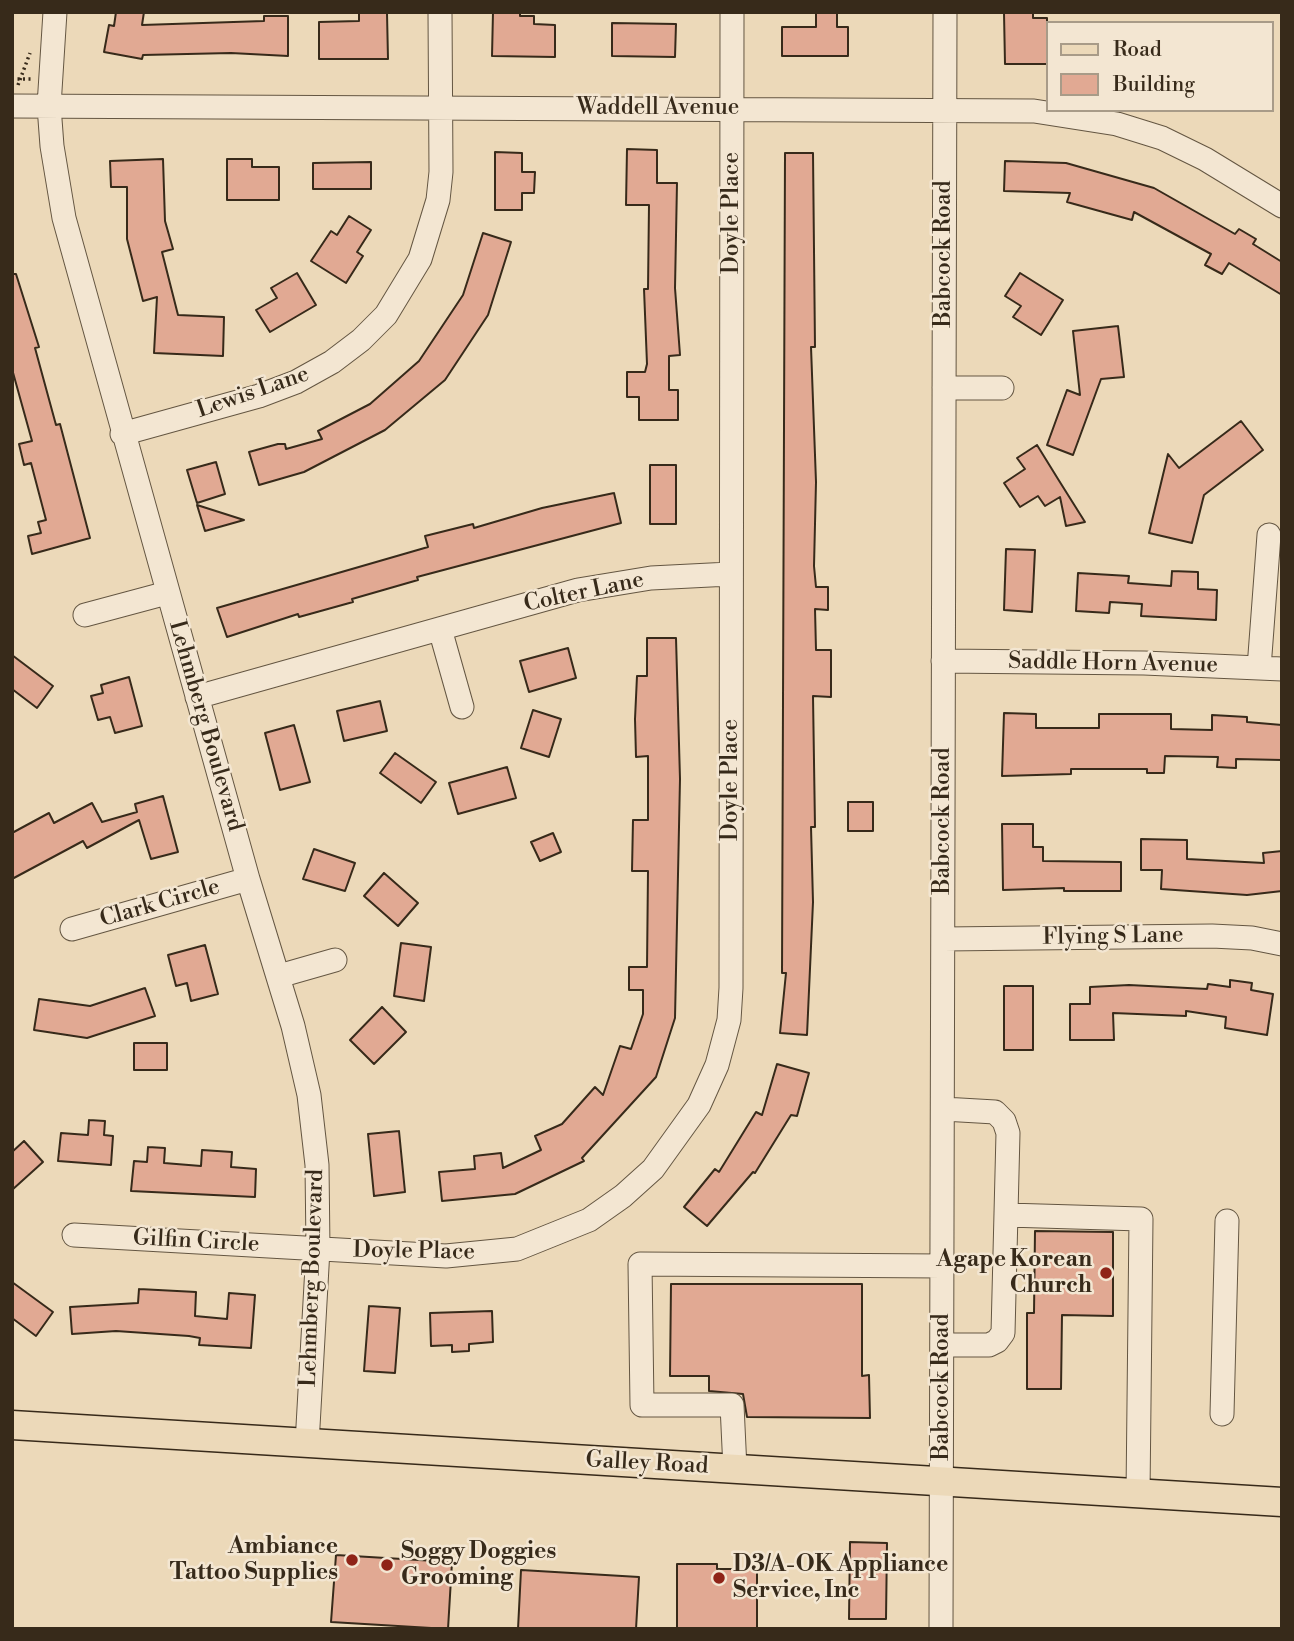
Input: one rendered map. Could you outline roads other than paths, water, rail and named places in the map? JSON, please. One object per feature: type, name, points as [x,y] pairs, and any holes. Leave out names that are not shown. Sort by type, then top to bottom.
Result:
[{"type":"main road","name":"Galley Road","points":[[12,1425],[1282,1502]]},
{"type":"street","name":"Lehmberg Boulevard","points":[[55,12],[50,106],[52,146],[64,218],[248,879],[302,1058],[314,1129],[318,1249],[307,1444]]},
{"type":"street","name":"Lewis Lane","points":[[122,434],[296,382],[332,362],[386,316],[403,292],[432,229],[441,172],[440,12]]},
{"type":"street","name":"Doyle Place","points":[[318,1249],[446,1256],[517,1249],[551,1238],[589,1220],[653,1169],[699,1105],[717,1065],[729,1020],[731,988],[732,12]]},
{"type":"street","name":"Babcock Road","points":[[941,1629],[945,12]]},
{"type":"street","name":"Waddell Avenue","points":[[16,106],[732,107],[1034,111],[1117,124],[1162,138],[1205,159],[1282,206]]},
{"type":"street","points":[[944,388],[1002,388]]},
{"type":"street","points":[[1269,536],[1270,668]]},
{"type":"street","name":"Colter Lane","points":[[197,697],[610,584],[730,574]]},
{"type":"street","points":[[85,615],[167,593]]},
{"type":"street","points":[[440,629],[462,707]]},
{"type":"street","name":"Saddle Horn Avenue","points":[[943,662],[1144,663],[1270,668]]},
{"type":"street","name":"Clark Circle","points":[[72,929],[248,879]]},
{"type":"street","name":"Flying S Lane","points":[[944,939],[1212,936],[1252,938],[1282,944]]},
{"type":"street","points":[[279,976],[335,960]]},
{"type":"street","points":[[942,1345],[989,1345],[997,1341],[1003,1332],[1008,1133],[1004,1121],[995,1112],[943,1109]]},
{"type":"street","points":[[1007,1215],[1141,1219],[1138,1494]]},
{"type":"street","points":[[1222,1414],[1227,1221]]},
{"type":"street","name":"Gilfin Circle","points":[[74,1235],[318,1249]]},
{"type":"street","points":[[735,1469],[732,1405],[642,1405],[640,1264],[942,1266]]},
{"type":"place","name":"Agape Korean Church","points":[[1106,1273]]},
{"type":"place","name":"Ambiance Tattoo Supplies","points":[[352,1560]]},
{"type":"place","name":"Soggy Doggies Grooming","points":[[387,1565]]},
{"type":"place","name":"D3/A-OK Appliance Service, Inc","points":[[719,1578]]}]
